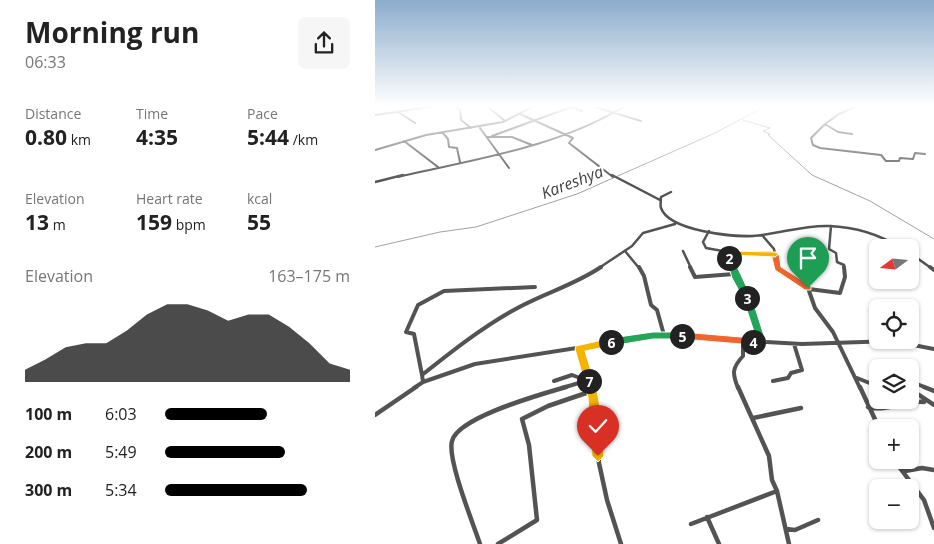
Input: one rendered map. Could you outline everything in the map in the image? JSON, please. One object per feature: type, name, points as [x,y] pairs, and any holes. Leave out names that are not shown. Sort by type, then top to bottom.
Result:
[{"type":"street","points":[[375,150],[446,131]]},
{"type":"street","points":[[482,131],[509,168]]},
{"type":"street","points":[[487,137],[504,131]]},
{"type":"street","points":[[561,131],[573,138],[569,143],[586,158],[621,182],[660,200]]},
{"type":"street","points":[[375,182],[460,162],[499,156],[573,131]]},
{"type":"street","points":[[818,131],[811,138],[813,145],[819,148],[861,152],[881,156],[886,161],[899,161],[901,158],[913,159],[915,153],[925,154]]},
{"type":"street","points":[[837,131],[851,134]]},
{"type":"street","points":[[442,132],[448,140],[449,147],[457,147],[460,162]]},
{"type":"street","points":[[492,136],[512,138],[531,145]]},
{"type":"street","points":[[404,141],[438,167]]},
{"type":"street","points":[[660,200],[671,192]]},
{"type":"street","points":[[660,200],[661,210],[675,224]]},
{"type":"street","points":[[422,375],[470,337],[513,310],[582,280],[625,251],[643,233],[675,224],[749,236],[803,227],[831,226],[878,236],[884,239]]},
{"type":"street","points":[[762,235],[773,247],[777,268],[808,288],[840,293],[845,277],[844,265],[837,262],[836,253],[829,249],[831,226]]},
{"type":"street","points":[[709,230],[706,233],[703,245],[707,248],[728,252],[775,253]]},
{"type":"street","points":[[683,250],[694,276],[735,274]]},
{"type":"street","points":[[625,251],[641,270],[651,306],[657,310],[664,335]]},
{"type":"street","points":[[728,252],[735,274],[751,305],[762,342]]},
{"type":"street","points":[[919,259],[934,270]]},
{"type":"street","points":[[423,382],[417,340],[414,334],[406,332],[417,304],[444,291],[535,287]]},
{"type":"street","points":[[808,288],[815,308],[828,323],[857,377],[874,419]]},
{"type":"street","points":[[375,415],[423,382],[490,360],[579,349],[638,338],[664,335],[794,344],[893,341],[934,349]]},
{"type":"street","points":[[743,341],[743,356],[734,366],[732,374],[769,456],[772,480],[777,491],[789,544]]},
{"type":"street","points":[[773,382],[788,378],[791,373],[802,370],[794,344]]},
{"type":"street","points":[[579,349],[591,392],[599,463],[607,500],[621,544]]},
{"type":"street","points":[[555,381],[569,376],[588,379]]},
{"type":"street","points":[[857,377],[869,382]]},
{"type":"street","points":[[481,544],[452,459],[451,443],[455,433],[463,426],[518,401],[588,379]]},
{"type":"street","points":[[919,385],[934,391]]},
{"type":"street","points":[[498,544],[537,520],[529,445],[522,419],[548,406],[591,392]]},
{"type":"street","points":[[919,396],[924,402]]},
{"type":"street","points":[[868,407],[878,409],[916,401],[934,405]]},
{"type":"street","points":[[753,418],[801,408]]},
{"type":"street","points":[[905,472],[922,468],[934,470]]},
{"type":"street","points":[[902,469],[919,489],[928,507],[934,528]]},
{"type":"street","points":[[691,524],[777,491]]},
{"type":"street","points":[[707,517],[719,544]]},
{"type":"street","points":[[785,529],[795,530],[819,520]]},
{"type":"waterway","name":"Kareshya","points":[[375,247],[440,232],[476,227],[577,194],[718,131]]},
{"type":"waterway","points":[[764,131],[770,134],[768,135],[812,175],[870,201],[934,239]]},
{"type":"route","points":[[598,456],[593,397],[579,349],[664,335],[762,342],[755,316],[735,274],[728,252],[750,254],[775,253],[777,268],[808,288]]}]
